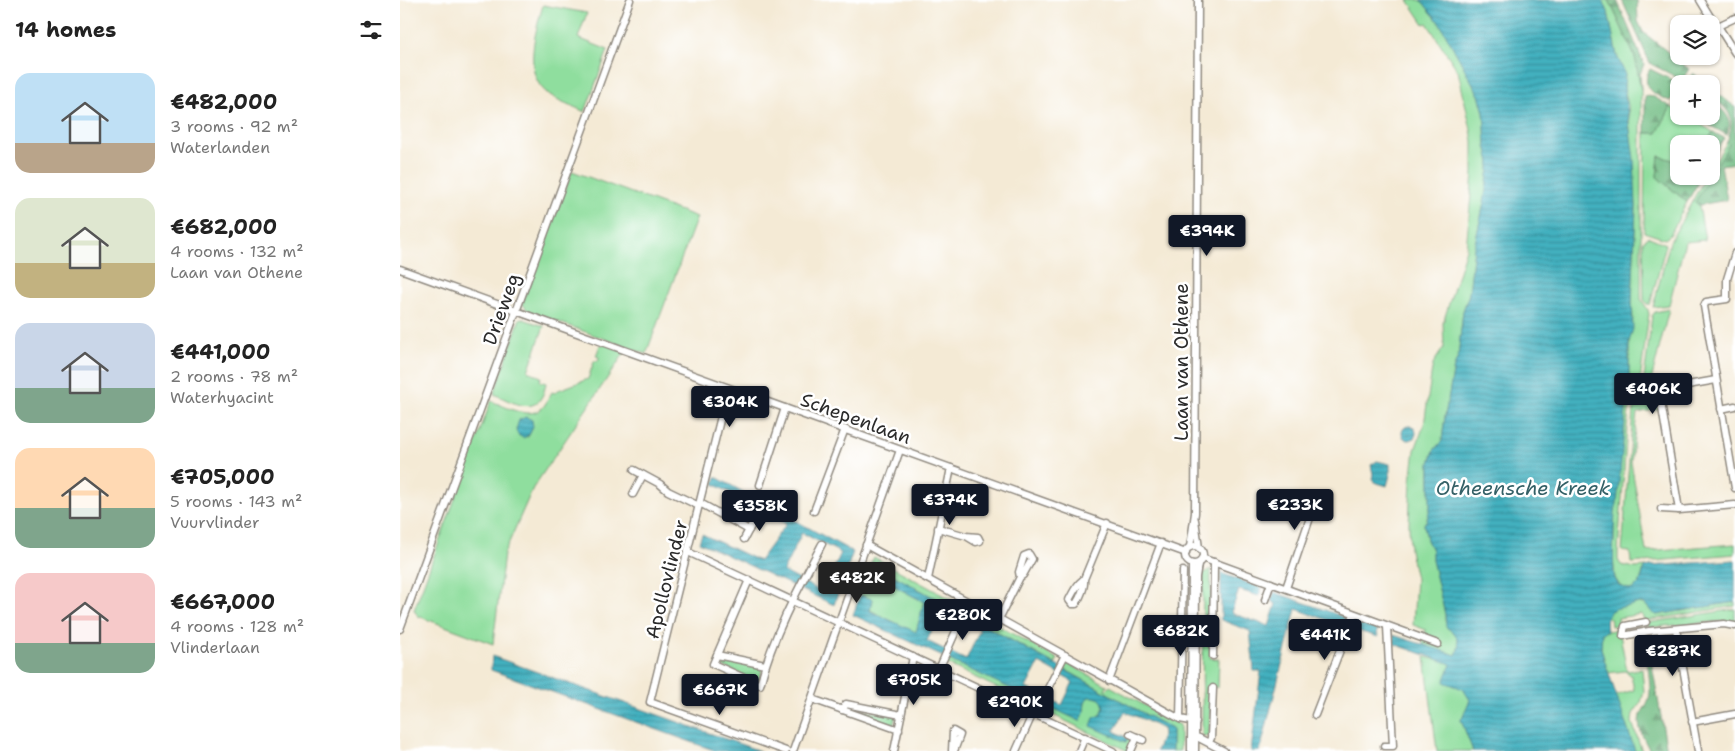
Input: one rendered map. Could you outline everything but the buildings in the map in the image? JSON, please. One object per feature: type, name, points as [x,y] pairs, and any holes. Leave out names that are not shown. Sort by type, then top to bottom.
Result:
[{"type":"street","name":"Drieweg","points":[[400,629],[630,0]]},
{"type":"street","name":"Laan van Othene","points":[[1197,562],[1202,552],[1199,548],[1195,514],[1198,0]]},
{"type":"street","points":[[1700,0],[1709,15]]},
{"type":"street","points":[[1720,25],[1735,18]]},
{"type":"street","points":[[1720,29],[1735,53]]},
{"type":"street","points":[[1727,299],[1727,279],[1735,253]]},
{"type":"street","name":"Schepenlaan","points":[[400,269],[1161,544],[1188,550],[1199,548]]},
{"type":"street","points":[[1735,298],[1706,302],[1704,306],[1735,488]]},
{"type":"street","points":[[1679,510],[1659,390],[1716,380]]},
{"type":"street","name":"Apollovlinder","points":[[728,388],[650,702],[786,751]]},
{"type":"street","points":[[1721,409],[1735,406]]},
{"type":"street","points":[[760,484],[785,408]]},
{"type":"street","points":[[814,511],[845,429]]},
{"type":"street","points":[[793,751],[900,450]]},
{"type":"street","points":[[928,579],[951,468]]},
{"type":"street","points":[[634,470],[660,484],[668,491],[748,530]]},
{"type":"street","points":[[633,494],[643,475]]},
{"type":"street","points":[[1286,588],[1314,509],[1322,504],[1327,504]]},
{"type":"street","points":[[1661,509],[1679,510],[1735,505]]},
{"type":"street","name":"Laan van Othene","points":[[1188,550],[1195,514]]},
{"type":"street","points":[[744,539],[757,515]]},
{"type":"street","points":[[1084,579],[1107,524]]},
{"type":"street","points":[[938,528],[966,536]]},
{"type":"street","points":[[749,580],[713,664],[760,685],[792,600],[822,544]]},
{"type":"street","points":[[1109,680],[1161,544]]},
{"type":"street","points":[[866,545],[1180,719],[1193,722]]},
{"type":"street","points":[[1188,550],[1187,560],[1214,562],[1438,644]]},
{"type":"street","points":[[688,552],[1113,751]]},
{"type":"street","points":[[1195,751],[1193,736],[1194,590],[1197,562]]},
{"type":"street","points":[[1213,656],[1214,562]]},
{"type":"street","points":[[1180,719],[1183,571]]},
{"type":"street","points":[[999,619],[1020,577]]},
{"type":"street","points":[[1265,600],[1271,583]]},
{"type":"street","points":[[1182,590],[1194,590]]},
{"type":"street","points":[[1315,715],[1354,614]]},
{"type":"street","points":[[939,669],[960,622]]},
{"type":"street","points":[[1646,622],[1625,626],[1623,636],[1676,628],[1724,624],[1735,626]]},
{"type":"street","points":[[1384,746],[1393,746],[1387,626]]},
{"type":"street","points":[[1676,628],[1698,751]]},
{"type":"street","points":[[717,655],[766,665]]},
{"type":"street","points":[[1044,696],[1065,655]]},
{"type":"street","points":[[894,751],[912,657]]},
{"type":"street","points":[[1209,742],[1211,738],[1213,688]]},
{"type":"street","points":[[812,699],[899,730]]},
{"type":"street","points":[[842,710],[846,704],[901,715]]},
{"type":"street","points":[[1016,751],[1033,713]]},
{"type":"street","points":[[1692,722],[1735,714]]},
{"type":"street","points":[[1193,736],[1209,742],[1224,751]]},
{"type":"street","points":[[1190,751],[1193,736]]},
{"type":"street","points":[[1079,751],[1085,737]]},
{"type":"street","points":[[1131,751],[1137,737]]},
{"type":"green space","points":[[1408,0],[1421,0],[1439,22],[1479,95],[1484,112],[1486,145],[1490,162],[1484,203],[1474,248],[1469,294],[1463,311],[1458,357],[1454,367],[1442,441],[1435,450],[1431,460],[1430,504],[1424,524],[1427,540],[1432,550],[1432,560],[1445,621],[1458,640],[1456,655],[1424,646],[1423,640],[1426,630],[1413,625],[1416,579],[1410,550],[1409,524],[1415,450],[1424,425],[1432,369],[1434,362],[1444,347],[1443,323],[1466,249],[1473,173],[1473,141],[1458,71],[1427,23],[1424,24]]},
{"type":"green space","points":[[1603,0],[1609,0],[1635,57],[1641,90],[1641,299],[1649,314],[1639,388],[1629,411],[1618,560],[1621,565],[1635,568],[1647,567],[1639,584],[1631,590],[1620,586],[1615,578],[1612,548],[1614,542],[1614,508],[1629,396],[1629,342],[1633,318],[1636,206],[1628,105],[1624,87],[1625,74],[1617,56],[1608,12]]},
{"type":"green space","points":[[1609,0],[1617,0],[1644,64],[1640,74],[1641,90],[1635,57]]},
{"type":"green space","points":[[1622,0],[1637,0],[1638,21],[1643,32],[1670,54],[1670,65],[1684,65],[1689,69],[1685,75],[1672,75],[1651,64]]},
{"type":"green space","points":[[543,5],[587,13],[578,38],[608,50],[585,112],[547,93],[539,85],[533,63],[533,51]]},
{"type":"green space","points":[[1650,69],[1670,79],[1670,101],[1651,90],[1648,86],[1647,75]]},
{"type":"green space","points":[[1720,95],[1735,107],[1735,163],[1721,165],[1727,200],[1699,205],[1695,202],[1705,185],[1720,185],[1720,159],[1729,144],[1727,142],[1731,127],[1730,116],[1720,104]]},
{"type":"green space","points":[[1646,96],[1654,97],[1670,106],[1657,133],[1645,133]]},
{"type":"green space","points":[[1720,107],[1729,119],[1727,135],[1709,125],[1720,125]]},
{"type":"green space","points":[[1670,109],[1670,125],[1702,125],[1713,132],[1711,135],[1670,135],[1670,159],[1659,156],[1657,177],[1687,202],[1670,235],[1665,239],[1644,232],[1645,133],[1657,133]]},
{"type":"green space","points":[[1720,136],[1724,138],[1720,145]]},
{"type":"green space","points":[[1727,142],[1729,144],[1720,160],[1720,153]]},
{"type":"green space","points":[[1659,156],[1670,159],[1670,185],[1697,185],[1687,202],[1657,177]]},
{"type":"green space","points":[[572,171],[697,217],[646,354],[528,311],[522,303]]},
{"type":"green space","points":[[1701,185],[1706,185],[1696,202],[1699,205],[1705,240],[1685,242],[1669,305],[1653,307],[1670,242]]},
{"type":"green space","points":[[1649,237],[1666,244],[1650,305],[1648,305],[1644,300],[1643,241]]},
{"type":"green space","points":[[1669,309],[1649,389],[1646,389],[1643,386],[1652,316],[1655,312]]},
{"type":"green space","points":[[520,318],[544,326],[528,371],[541,377],[540,381],[546,383],[544,393],[537,403],[525,406],[494,394]]},
{"type":"green space","points":[[604,344],[625,352],[533,488],[504,554],[493,644],[418,616],[414,610],[491,401],[525,413],[539,411],[552,392],[555,393],[588,379],[594,361],[598,361],[599,357],[596,356],[600,345]],"holes":[[[533,427],[528,437],[518,435],[516,430]]]},
{"type":"green space","points":[[1643,393],[1656,393],[1659,409],[1637,413],[1631,462],[1646,551],[1735,544],[1735,554],[1631,563],[1630,552],[1622,551],[1633,411],[1640,395]]},
{"type":"green space","points":[[874,557],[1058,659],[1055,664],[871,563]]},
{"type":"green space","points":[[1211,569],[1210,658],[1219,659],[1218,687],[1211,687],[1209,736],[1202,736],[1203,574]]},
{"type":"green space","points":[[867,578],[872,585],[877,586],[882,582],[887,582],[924,602],[916,633],[870,610],[872,599],[860,595]]},
{"type":"green space","points":[[1735,602],[1735,606],[1645,621],[1641,614],[1618,618],[1619,625],[1611,626],[1610,618],[1606,618],[1612,609],[1639,603],[1646,605],[1652,613],[1657,615]]},
{"type":"green space","points":[[1735,609],[1735,622],[1726,621],[1652,627],[1648,626],[1647,623]]},
{"type":"green space","points":[[1619,629],[1627,671],[1642,669],[1644,692],[1641,702],[1633,714],[1632,722],[1642,751],[1635,751],[1615,696],[1634,690],[1631,675],[1625,671],[1608,673],[1601,648],[1602,632]]},
{"type":"green space","points":[[1643,635],[1647,636],[1667,751],[1650,751],[1640,728],[1639,718],[1648,702],[1650,693],[1649,671]]},
{"type":"green space","points":[[1425,657],[1434,659],[1435,657],[1452,664],[1470,700],[1461,720],[1473,751],[1437,751]]},
{"type":"green space","points":[[946,658],[1080,721],[1087,698],[1092,696],[1099,698],[1104,707],[1101,715],[1094,718],[1126,742],[1130,736],[1132,738],[1128,751],[945,663]]},
{"type":"green space","points":[[718,659],[759,667],[762,670],[759,680],[717,664]]},
{"type":"green space","points":[[1067,663],[1107,685],[1105,689],[1110,686],[1180,725],[1180,751],[1172,751],[1172,729],[1064,669]]},
{"type":"green space","points":[[846,707],[896,716],[893,726],[846,709]]},
{"type":"water","name":"Otheensche Kreek","points":[[1421,0],[1603,0],[1608,12],[1617,56],[1625,74],[1624,87],[1634,159],[1636,206],[1632,303],[1633,329],[1629,342],[1629,396],[1627,400],[1615,516],[1614,575],[1620,586],[1631,590],[1639,584],[1645,568],[1650,566],[1735,560],[1735,602],[1656,615],[1640,603],[1618,608],[1608,615],[1607,631],[1602,633],[1601,648],[1635,751],[1473,751],[1461,720],[1470,700],[1463,689],[1444,682],[1451,664],[1394,644],[1393,635],[1456,655],[1459,646],[1453,633],[1446,627],[1445,614],[1432,560],[1432,550],[1427,540],[1424,524],[1430,508],[1430,463],[1434,450],[1442,441],[1454,367],[1458,357],[1463,311],[1469,294],[1474,248],[1484,203],[1490,162],[1486,145],[1484,112],[1479,95],[1439,22]]},
{"type":"water","points":[[526,417],[532,420],[533,427],[529,435],[523,438],[518,435],[516,430],[519,420]]},
{"type":"water","points":[[1406,426],[1412,426],[1416,433],[1412,440],[1406,440],[1402,436],[1402,430]]},
{"type":"water","points":[[1377,461],[1390,464],[1387,486],[1374,482],[1372,479],[1371,465]]},
{"type":"water","points":[[716,477],[853,552],[834,605],[699,542],[702,534],[759,561],[786,524],[714,484]],"holes":[[[802,533],[841,553],[822,592],[783,571]]]},
{"type":"water","points":[[871,563],[1172,729],[1172,751],[1156,751],[1163,734],[1162,729],[1125,712],[1114,731],[1128,738],[1126,742],[1091,726],[1094,718],[1101,715],[1104,707],[1099,699],[1089,697],[1087,699],[1080,721],[853,615],[860,595],[872,599],[870,611],[916,632],[924,602],[887,582],[882,582],[876,586],[869,581],[868,573]],"holes":[[[941,611],[980,630],[966,660],[927,641]],[[1039,663],[1073,682],[1062,705],[1026,688]]]},
{"type":"water","points":[[1221,573],[1262,588],[1259,596],[1239,590],[1231,613],[1269,626],[1276,604],[1271,601],[1274,592],[1345,617],[1342,625],[1296,609],[1260,751],[1251,751],[1261,671],[1254,671],[1250,631],[1221,620]]},
{"type":"water","points":[[1357,622],[1377,629],[1378,637],[1355,630]]},
{"type":"water","points":[[492,656],[760,751],[716,751],[491,670]]}]
